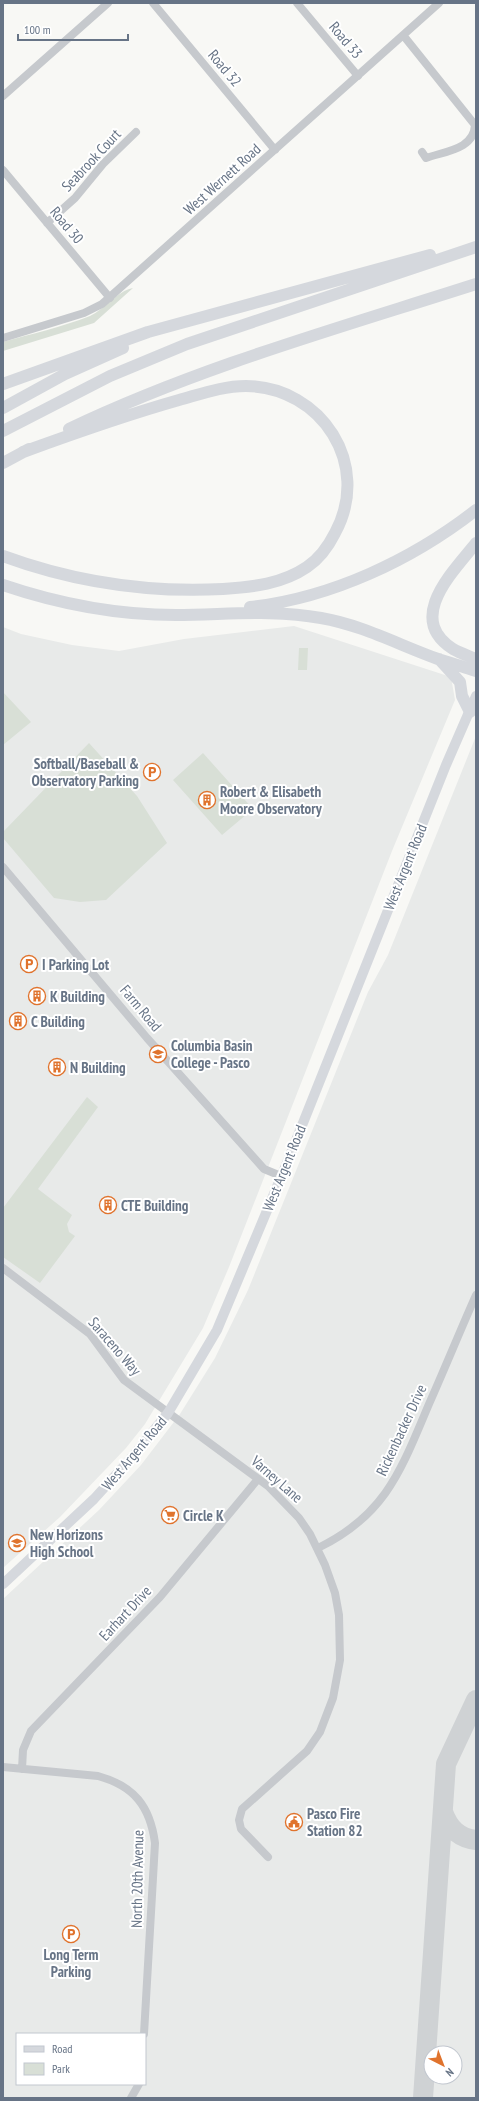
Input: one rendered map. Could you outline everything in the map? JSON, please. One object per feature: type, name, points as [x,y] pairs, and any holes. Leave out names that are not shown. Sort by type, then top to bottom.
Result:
[{"type":"highway","points":[[3,384],[83,354],[178,323],[476,242]]},
{"type":"highway","points":[[3,430],[110,376],[187,344],[476,247]]},
{"type":"highway","points":[[3,463],[98,415],[174,383],[476,284]]},
{"type":"highway","points":[[3,408],[66,374],[178,323]]},
{"type":"highway","points":[[3,556],[50,572],[94,582],[138,588],[196,590],[253,587],[281,580],[308,566],[329,545],[342,520],[348,491],[343,456],[329,426],[305,403],[267,388],[244,386],[222,388],[137,412],[23,452]]},
{"type":"highway","points":[[201,614],[279,602],[305,596],[353,580],[423,547],[476,510]]},
{"type":"highway","points":[[476,543],[441,587],[433,607],[433,622],[439,635],[453,649],[476,659]]},
{"type":"highway","points":[[3,585],[48,599],[99,609],[151,614],[269,613],[321,618],[380,634],[438,658],[476,671]]},
{"type":"highway","points":[[463,653],[476,650]]},
{"type":"highway","points":[[438,658],[460,682],[462,696],[470,712]]},
{"type":"main road","name":"West Argent Road","points":[[3,1584],[94,1499],[134,1455],[168,1413],[217,1330],[282,1176],[446,765],[476,696]]},
{"type":"street","points":[[3,96],[108,3]]},
{"type":"street","name":"Road 32","points":[[153,3],[275,150]]},
{"type":"street","name":"Road 33","points":[[297,3],[358,76]]},
{"type":"street","name":"West Wernett Road","points":[[3,338],[84,313],[110,298],[439,3]]},
{"type":"street","points":[[403,35],[476,125],[475,133],[468,143],[426,158],[422,152]]},
{"type":"street","name":"Seabrook Court","points":[[47,223],[75,198],[103,164],[136,132]]},
{"type":"street","name":"Road 30","points":[[3,170],[110,298]]},
{"type":"street","name":"Farm Road","points":[[3,867],[145,1036],[264,1169],[282,1176]]},
{"type":"street","name":"Saraceno Way","points":[[3,1268],[82,1328],[95,1341],[124,1380],[168,1413]]},
{"type":"street","name":"Rickenbacker Drive","points":[[318,1548],[337,1539],[358,1524],[389,1489],[405,1460],[476,1295]]},
{"type":"street","name":"Varney Lane","points":[[168,1413],[258,1479],[283,1500],[299,1518],[318,1548],[329,1574],[340,1615],[340,1646],[337,1680],[320,1732],[307,1751],[242,1809],[239,1820],[241,1829],[268,1857]]},
{"type":"street","name":"Earhart Drive","points":[[22,1769],[23,1750],[31,1731],[160,1597],[258,1479]]},
{"type":"street","name":"North 20th Avenue","points":[[3,1767],[98,1776],[110,1779],[133,1793],[150,1816],[155,1843],[144,2033]]},
{"type":"street","points":[[130,2098],[138,2085]]},
{"type":"shaded area","name":"Columbia Basin College - Pasco","points":[[294,626],[451,677],[455,700],[392,851],[229,1267],[203,1328],[145,1424],[126,1448],[60,1517],[3,1568],[3,627],[21,634],[72,645],[119,651],[184,639]]},
{"type":"shaded area","points":[[476,736],[476,2098],[3,2098],[3,1599],[99,1510],[141,1465],[180,1414],[215,1358],[248,1290],[368,992],[388,955]]},
{"type":"green space","points":[[133,288],[94,323],[3,351],[3,342],[58,327],[90,316],[116,296]]},
{"type":"green space","points":[[299,648],[308,648],[307,670],[298,670]]},
{"type":"green space","points":[[3,692],[31,722],[3,745]]},
{"type":"green space","points":[[89,743],[137,796],[167,843],[106,900],[80,902],[54,898],[3,838],[3,832]]},
{"type":"green space","points":[[203,753],[253,809],[222,835],[173,780]]},
{"type":"green space","points":[[87,1097],[98,1107],[38,1189],[72,1215],[67,1224],[69,1232],[75,1236],[40,1283],[3,1257],[3,1208]]},
{"type":"taxiway","points":[[423,2098],[446,1764],[476,1700]]},
{"type":"taxiway","points":[[443,1812],[448,1823],[455,1831],[464,1837],[476,1840]]},
{"type":"place","name":"Softball/Baseball & Observatory Parking","points":[[152,772]]},
{"type":"place","name":"Robert & Elisabeth Moore Observatory","points":[[207,800]]},
{"type":"place","name":"I Parking Lot","points":[[29,964]]},
{"type":"place","name":"K Building","points":[[37,996]]},
{"type":"place","name":"C Building","points":[[18,1021]]},
{"type":"place","name":"Columbia Basin College - Pasco","points":[[158,1054]]},
{"type":"place","name":"N Building","points":[[57,1067]]},
{"type":"place","name":"CTE Building","points":[[108,1205]]},
{"type":"place","name":"Circle K","points":[[170,1515]]},
{"type":"place","name":"New Horizons High School","points":[[17,1543]]},
{"type":"place","name":"Pasco Fire Station 82","points":[[294,1822]]},
{"type":"place","name":"Long Term Parking","points":[[71,1934]]}]
